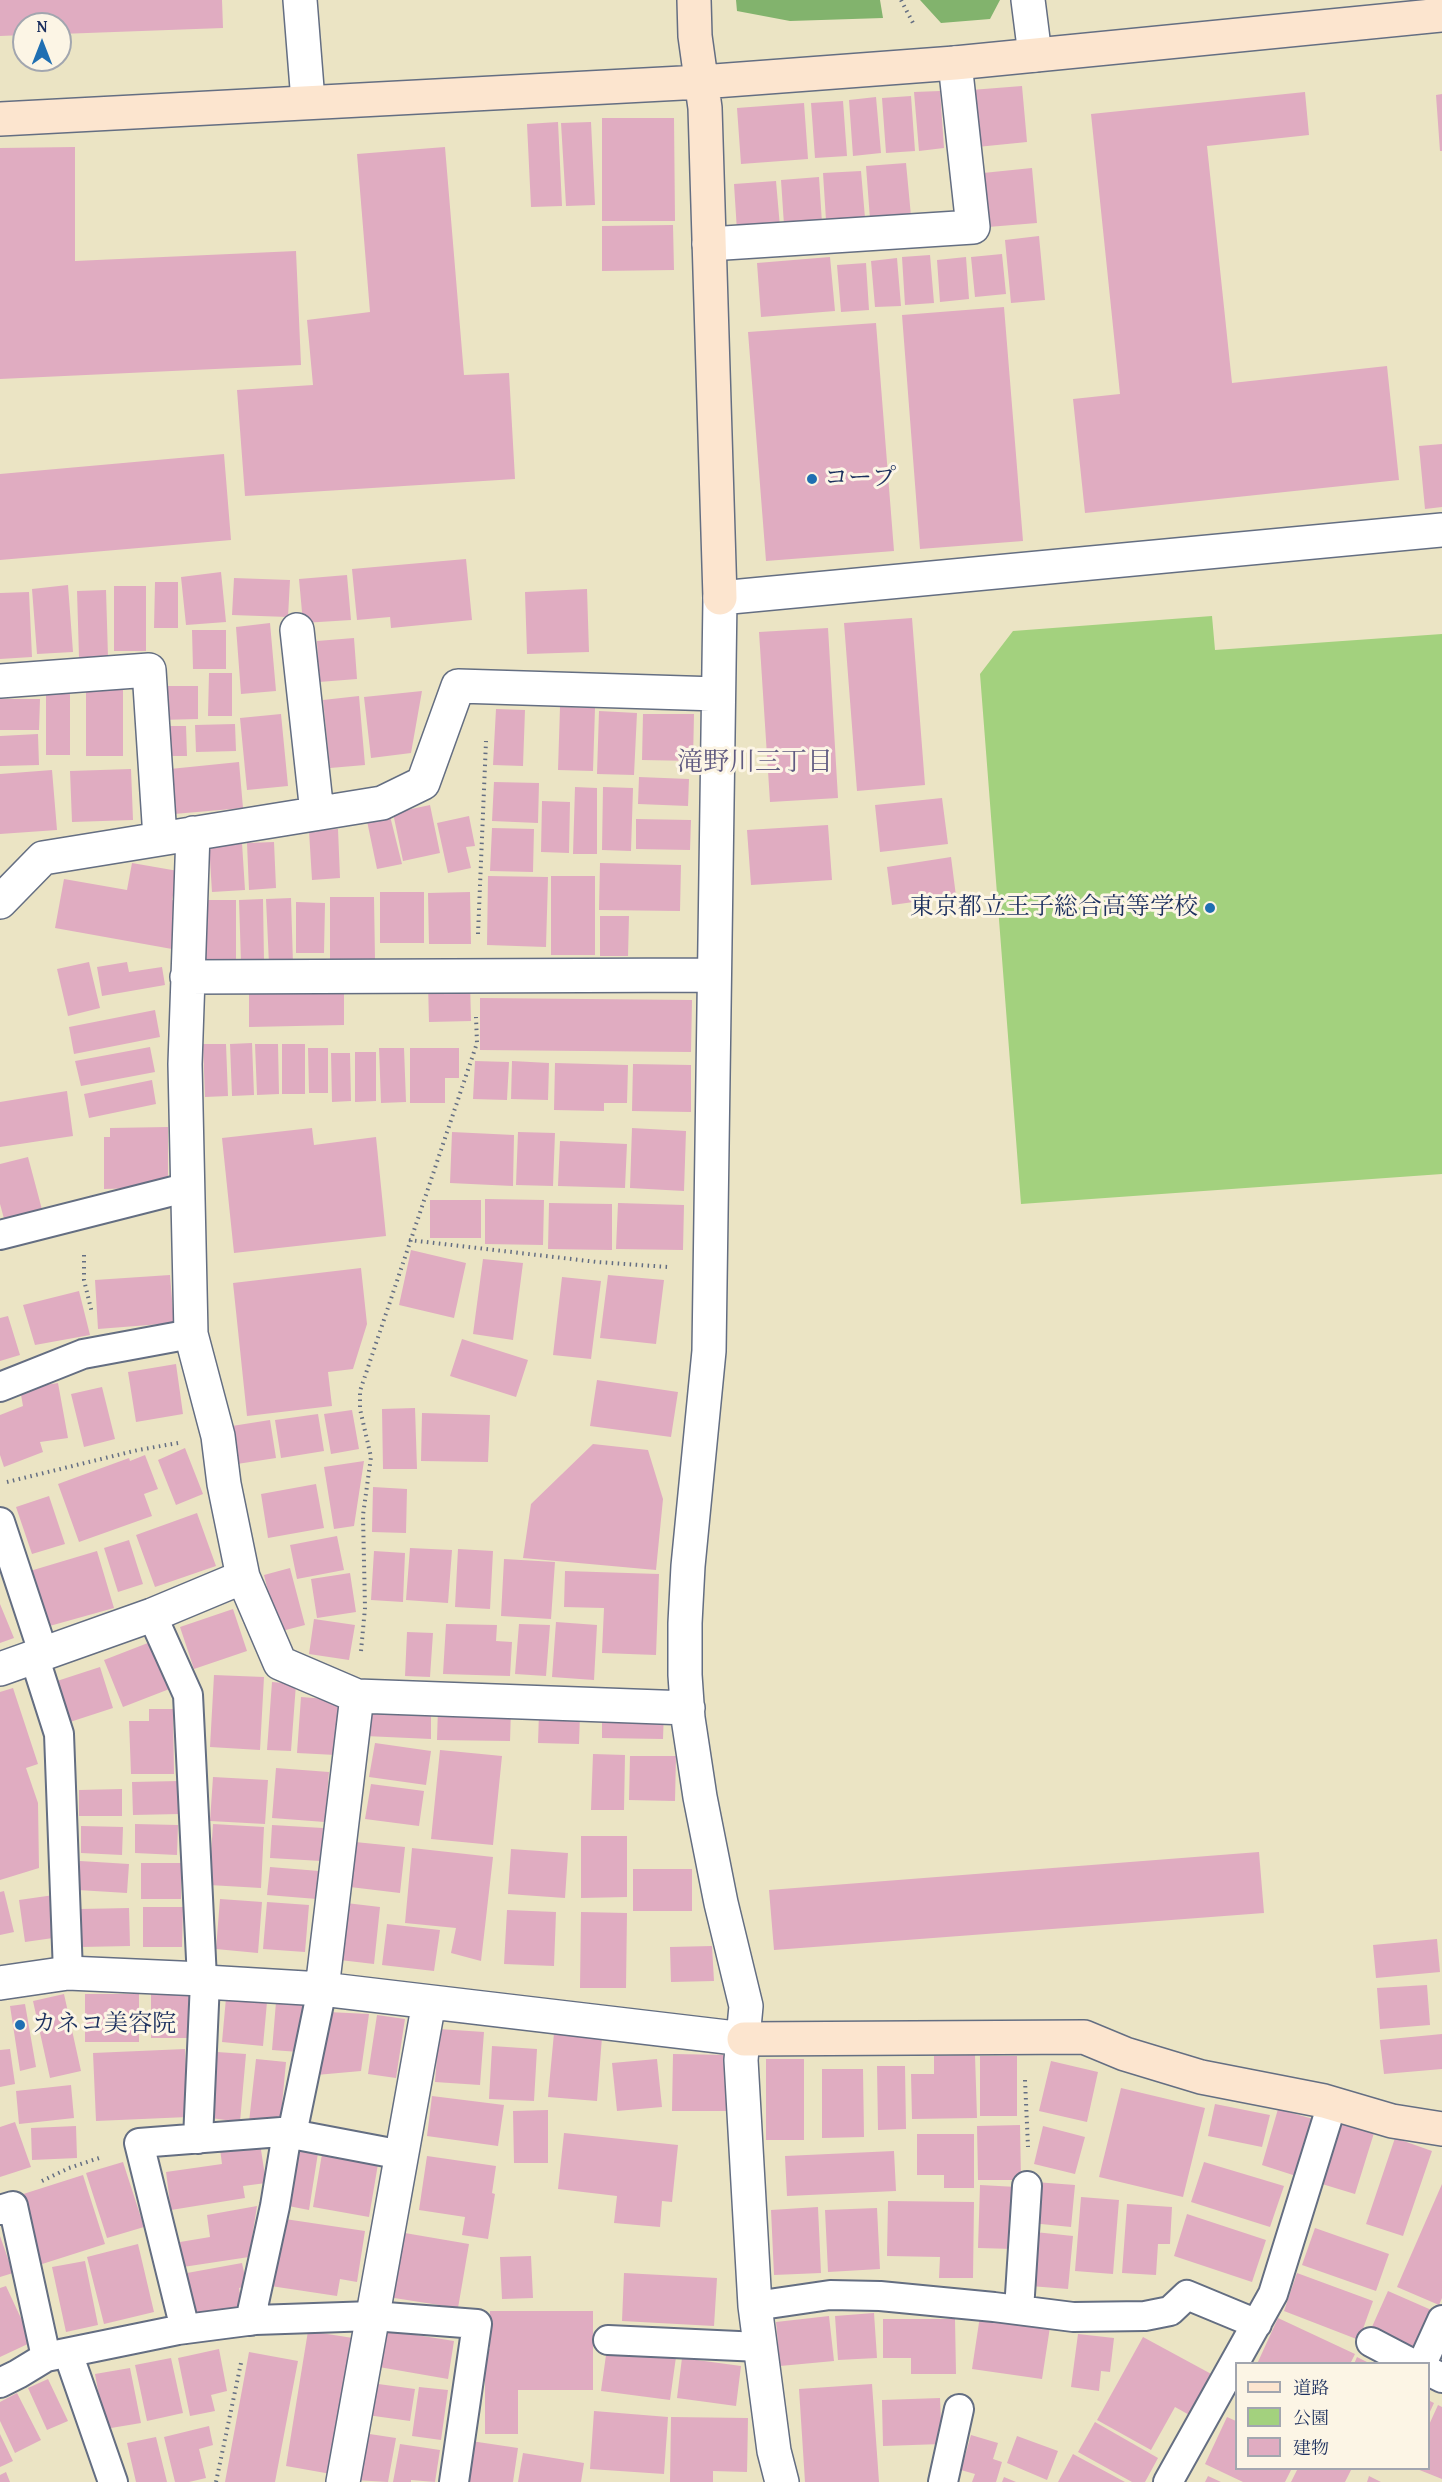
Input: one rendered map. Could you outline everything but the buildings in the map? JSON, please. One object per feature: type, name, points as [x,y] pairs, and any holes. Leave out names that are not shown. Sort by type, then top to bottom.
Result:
[{"type":"street","points":[[300,0],[308,101]]},
{"type":"street","points":[[694,0],[695,36],[705,108],[720,598],[709,1351],[688,1566],[685,1623],[688,1708],[700,1797],[721,1903],[746,2006],[741,2060],[755,2306],[774,2451],[782,2482]]},
{"type":"street","points":[[1028,0],[1035,55]]},
{"type":"street","points":[[0,118],[701,82],[955,63],[1442,15]]},
{"type":"street","points":[[709,244],[973,227],[955,63]]},
{"type":"street","points":[[720,598],[1442,530]]},
{"type":"street","points":[[297,630],[317,813]]},
{"type":"street","points":[[0,681],[148,670],[160,838]]},
{"type":"street","points":[[0,902],[43,858],[382,803],[423,783],[458,686],[718,694]]},
{"type":"street","points":[[193,834],[185,1064],[191,1335],[218,1436],[224,1484],[243,1577],[280,1663],[357,1696],[688,1708]]},
{"type":"street","points":[[187,976],[714,975]]},
{"type":"street","points":[[0,1669],[152,1615],[243,1577]]},
{"type":"street","points":[[322,1989],[357,1696]]},
{"type":"street","points":[[0,1983],[68,1973],[203,1980],[322,1989],[744,2039],[1084,2037],[1125,2054],[1201,2077],[1332,2104],[1392,2121],[1442,2129]]},
{"type":"street","points":[[343,2482],[429,2002]]},
{"type":"lane","points":[[0,1235],[84,1216],[189,1187]]},
{"type":"lane","points":[[0,1387],[83,1354],[191,1335]]},
{"type":"lane","points":[[0,1522],[59,1734],[68,1973]]},
{"type":"lane","points":[[152,1615],[188,1695],[203,1980],[198,2139]]},
{"type":"lane","points":[[250,2321],[322,1989]]},
{"type":"lane","points":[[1236,2362],[1273,2295],[1332,2104]]},
{"type":"lane","points":[[185,2329],[139,2143],[289,2134],[402,2155]]},
{"type":"lane","points":[[1019,2310],[1027,2186]]},
{"type":"lane","points":[[6,2208],[57,2355],[113,2482]]},
{"type":"lane","points":[[755,2306],[830,2295],[880,2296],[1073,2317],[1145,2316],[1170,2311],[1187,2295],[1257,2324]]},
{"type":"lane","points":[[0,2383],[57,2355],[185,2329],[250,2321],[373,2316],[477,2324],[453,2482]]},
{"type":"lane","points":[[1423,2362],[1442,2320]]},
{"type":"lane","points":[[608,2340],[760,2347]]},
{"type":"lane","points":[[1371,2342],[1409,2362]]},
{"type":"lane","points":[[1168,2482],[1235,2363]]},
{"type":"lane","points":[[943,2482],[959,2409]]},
{"type":"path","points":[[901,0],[916,29]]},
{"type":"path","points":[[357,1696],[365,1608],[363,1515],[371,1456],[360,1409],[360,1391],[477,1043],[476,976],[488,686]]},
{"type":"path","points":[[84,1216],[84,1280],[97,1336],[117,1347]]},
{"type":"path","points":[[409,1240],[597,1262],[710,1271]]},
{"type":"path","points":[[0,1483],[138,1450],[218,1436]]},
{"type":"path","points":[[1025,2038],[1025,2118],[1029,2126],[1027,2186]]},
{"type":"path","points":[[6,2208],[12,2196],[69,2168],[139,2143]]},
{"type":"path","points":[[216,2482],[250,2321]]},
{"type":"green space","points":[[736,0],[880,0],[883,18],[790,21],[737,11]]},
{"type":"green space","points":[[920,0],[1000,0],[990,19],[941,23]]},
{"type":"green space","name":"東京都立王子総合高等学校","points":[[1212,616],[1215,650],[1442,634],[1442,1174],[1021,1204],[980,674],[1013,631]]},
{"type":"place","name":"コープ","points":[[812,479]]},
{"type":"place","name":"東京都立王子総合高等学校","points":[[1210,908]]},
{"type":"place","name":"カネコ美容院","points":[[20,2025]]},
{"type":"district","name":"滝野川三丁目","points":[[755,763]]}]
